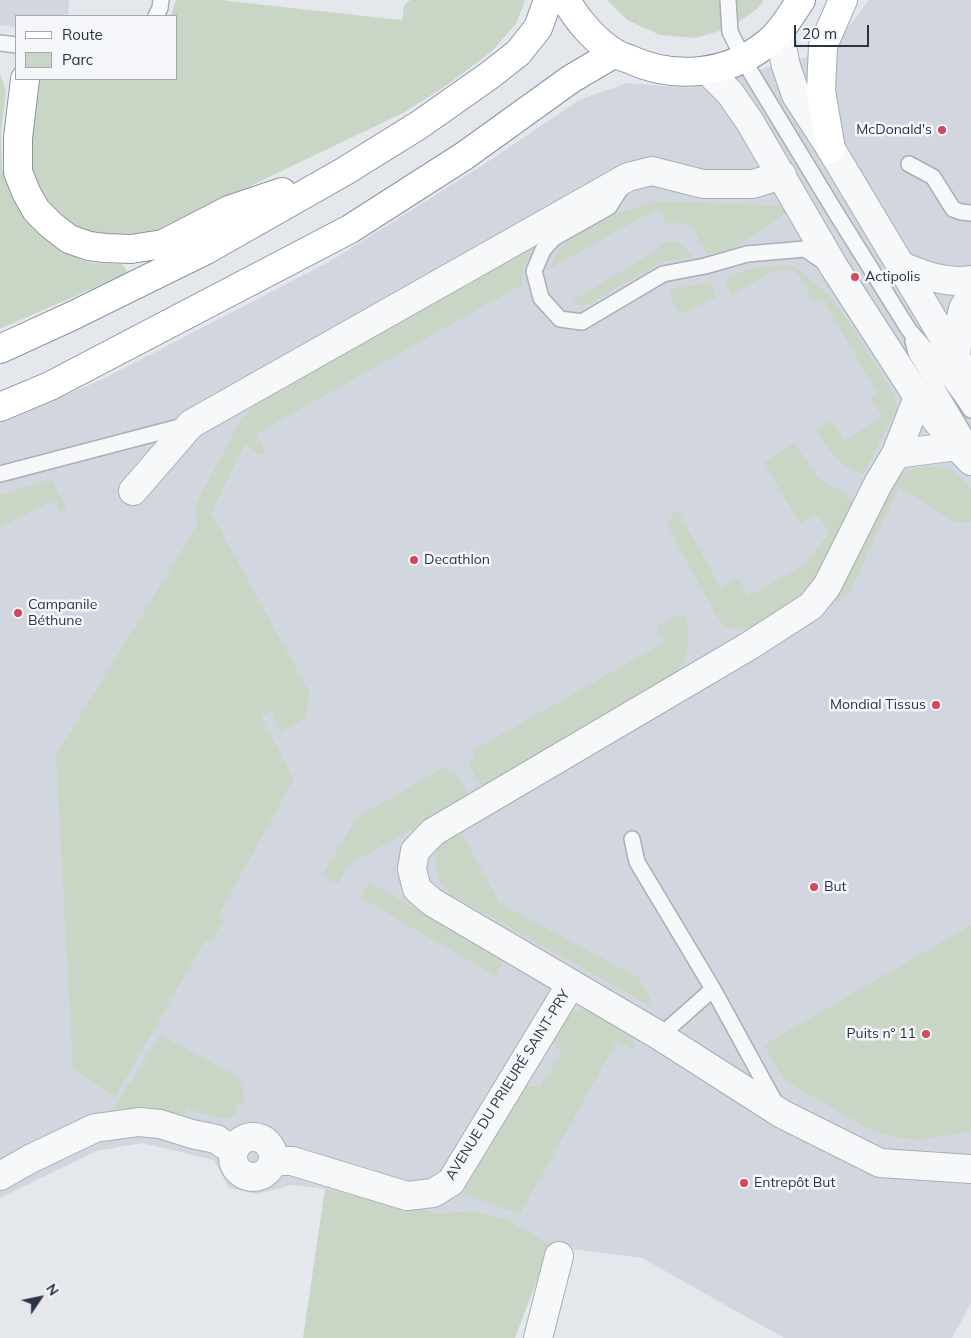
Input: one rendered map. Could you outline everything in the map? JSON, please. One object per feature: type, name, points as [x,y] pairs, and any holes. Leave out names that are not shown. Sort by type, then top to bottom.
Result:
[{"type":"main road","points":[[0,349],[206,250],[345,171],[419,126],[490,76],[518,53],[538,28],[548,0]]},
{"type":"main road","points":[[566,0],[587,30],[615,53],[644,67],[676,73],[708,70],[726,66],[743,59],[765,45],[779,32],[801,0]]},
{"type":"main road","points":[[831,149],[820,91],[823,46],[843,0]]},
{"type":"main road","points":[[0,408],[50,386],[350,229],[464,156],[571,79],[615,53]]},
{"type":"main road","points":[[25,80],[18,138],[18,172],[36,210],[69,239],[89,246],[132,249],[163,244],[229,210],[345,171]]},
{"type":"street","points":[[779,32],[786,66],[796,95],[831,149],[971,383]]},
{"type":"street","points":[[708,70],[730,93],[750,122],[834,267],[918,397],[966,451]]},
{"type":"street","points":[[133,492],[191,424],[628,177],[652,171],[703,184],[752,184],[782,175]]},
{"type":"street","points":[[902,266],[918,273],[946,280],[962,282],[971,280]]},
{"type":"street","points":[[956,358],[958,331],[963,309],[971,295]]},
{"type":"street","points":[[918,397],[896,454],[878,484],[827,586],[811,606],[749,646],[433,832],[415,851],[412,869],[417,889],[432,902],[660,1036],[782,1114],[880,1163],[971,1169]]},
{"type":"street","points":[[896,454],[966,451]]},
{"type":"street","name":"AVENUE DU PRIEURÉ SAINT-PRY","points":[[0,1176],[30,1159],[95,1128],[139,1122],[160,1124],[216,1139],[234,1151],[242,1140],[248,1138],[261,1139],[270,1148],[273,1160],[292,1161],[407,1196],[433,1193],[451,1182],[571,984]]},
{"type":"street","points":[[914,1165],[971,1149]]},
{"type":"street","points":[[538,1338],[559,1256]]},
{"type":"lane","points":[[156,15],[161,0]]},
{"type":"lane","points":[[728,0],[730,32],[743,59],[909,330],[933,358],[971,410]]},
{"type":"lane","points":[[0,43],[15,45]]},
{"type":"lane","points":[[909,164],[933,177],[953,209],[971,213]]},
{"type":"lane","points":[[628,177],[609,207],[554,238],[543,250],[534,270],[541,298],[560,319],[582,322],[663,274],[706,266],[747,254],[804,250],[834,267]]},
{"type":"lane","points":[[909,330],[916,352],[966,451]]},
{"type":"lane","points":[[0,474],[191,424]]},
{"type":"lane","points":[[632,840],[637,862],[713,990],[782,1114]]},
{"type":"lane","points":[[660,1036],[713,990]]},
{"type":"shaded area","points":[[0,0],[69,0],[68,15],[15,15],[15,27],[0,25]]},
{"type":"shaded area","points":[[869,0],[971,0],[971,1303],[952,1338],[784,1338],[642,1258],[571,1249],[551,1244],[506,1219],[472,1211],[437,1213],[325,1189],[291,1185],[257,1194],[229,1188],[214,1160],[142,1143],[96,1151],[0,1198],[0,423],[103,379],[329,262],[483,165],[579,100],[627,83],[690,88],[830,51]]},
{"type":"green space","points":[[176,0],[226,0],[402,20],[404,5],[410,0],[525,0],[516,24],[491,52],[447,85],[403,113],[152,234],[90,237],[63,221],[40,195],[28,166],[35,82],[37,80],[178,80],[178,15],[171,15]]},
{"type":"green space","points":[[607,0],[764,0],[758,8],[730,28],[695,38],[660,35],[627,20]]},
{"type":"green space","points":[[0,73],[6,92],[1,131],[2,168],[18,207],[34,226],[63,250],[81,260],[92,263],[122,264],[128,273],[0,329]]},
{"type":"green space","points":[[657,201],[786,206],[790,210],[734,248],[707,254],[692,227],[683,223],[664,223],[665,219],[658,208],[549,269],[556,254],[565,243],[613,215]]},
{"type":"green space","points":[[661,242],[680,242],[693,257],[662,262],[589,304],[581,306],[572,301],[660,248]]},
{"type":"green space","points":[[535,245],[524,265],[521,285],[256,434],[265,451],[258,455],[245,444],[211,513],[310,693],[305,718],[281,732],[271,711],[261,717],[294,779],[218,916],[224,920],[211,942],[206,939],[115,1097],[73,1068],[56,755],[198,524],[195,505],[242,418],[262,399]]},
{"type":"green space","points":[[783,265],[795,267],[802,272],[828,295],[840,309],[889,386],[897,403],[896,411],[863,474],[854,471],[841,462],[826,445],[817,430],[832,421],[844,441],[882,417],[871,398],[878,394],[822,298],[815,303],[798,275],[792,270],[772,271],[732,295],[725,282],[727,277],[753,268]]},
{"type":"green space","points":[[710,282],[717,297],[680,314],[668,292],[673,289]]},
{"type":"green space","points":[[795,443],[817,476],[849,497],[854,509],[825,565],[800,596],[755,627],[737,629],[724,626],[675,540],[668,524],[672,515],[677,510],[721,588],[738,578],[748,596],[806,564],[829,533],[817,514],[800,524],[764,462]]},
{"type":"green space","points":[[935,466],[951,470],[965,481],[971,489],[971,521],[968,523],[953,521],[899,487],[850,591],[837,603],[831,595],[899,474],[920,467]]},
{"type":"green space","points":[[51,479],[68,510],[61,513],[54,500],[0,527],[0,495]]},
{"type":"green space","points":[[679,615],[683,615],[687,625],[688,645],[686,657],[676,671],[483,790],[468,763],[476,757],[472,751],[665,642],[656,627]]},
{"type":"green space","points":[[445,767],[449,773],[454,769],[470,797],[348,865],[338,884],[322,875],[357,817]]},
{"type":"green space","points":[[459,828],[500,904],[638,977],[651,999],[648,1005],[452,895],[439,878],[436,866],[436,852],[446,835]]},
{"type":"green space","points":[[369,882],[504,959],[496,976],[361,898]]},
{"type":"green space","points":[[971,925],[971,1131],[917,1140],[889,1136],[867,1128],[784,1080],[764,1045]]},
{"type":"green space","points":[[589,1007],[632,1032],[636,1051],[617,1041],[520,1214],[463,1194],[526,1085],[540,1087],[562,1053],[549,1039],[564,1014]]},
{"type":"green space","points":[[160,1035],[239,1077],[246,1105],[235,1105],[236,1114],[228,1118],[215,1117],[187,1108],[184,1116],[152,1110],[112,1112]]},
{"type":"green space","points":[[325,1189],[437,1213],[472,1211],[506,1219],[551,1244],[515,1338],[303,1338]]},
{"type":"place","name":"McDonald's","points":[[942,130]]},
{"type":"place","name":"Actipolis","points":[[855,277]]},
{"type":"place","name":"Decathlon","points":[[414,560]]},
{"type":"place","name":"Campanile Béthune","points":[[18,613]]},
{"type":"place","name":"Mondial Tissus","points":[[936,705]]},
{"type":"place","name":"But","points":[[814,887]]},
{"type":"place","name":"Puits n° 11","points":[[926,1034]]},
{"type":"place","name":"Entrepôt But","points":[[744,1183]]}]
